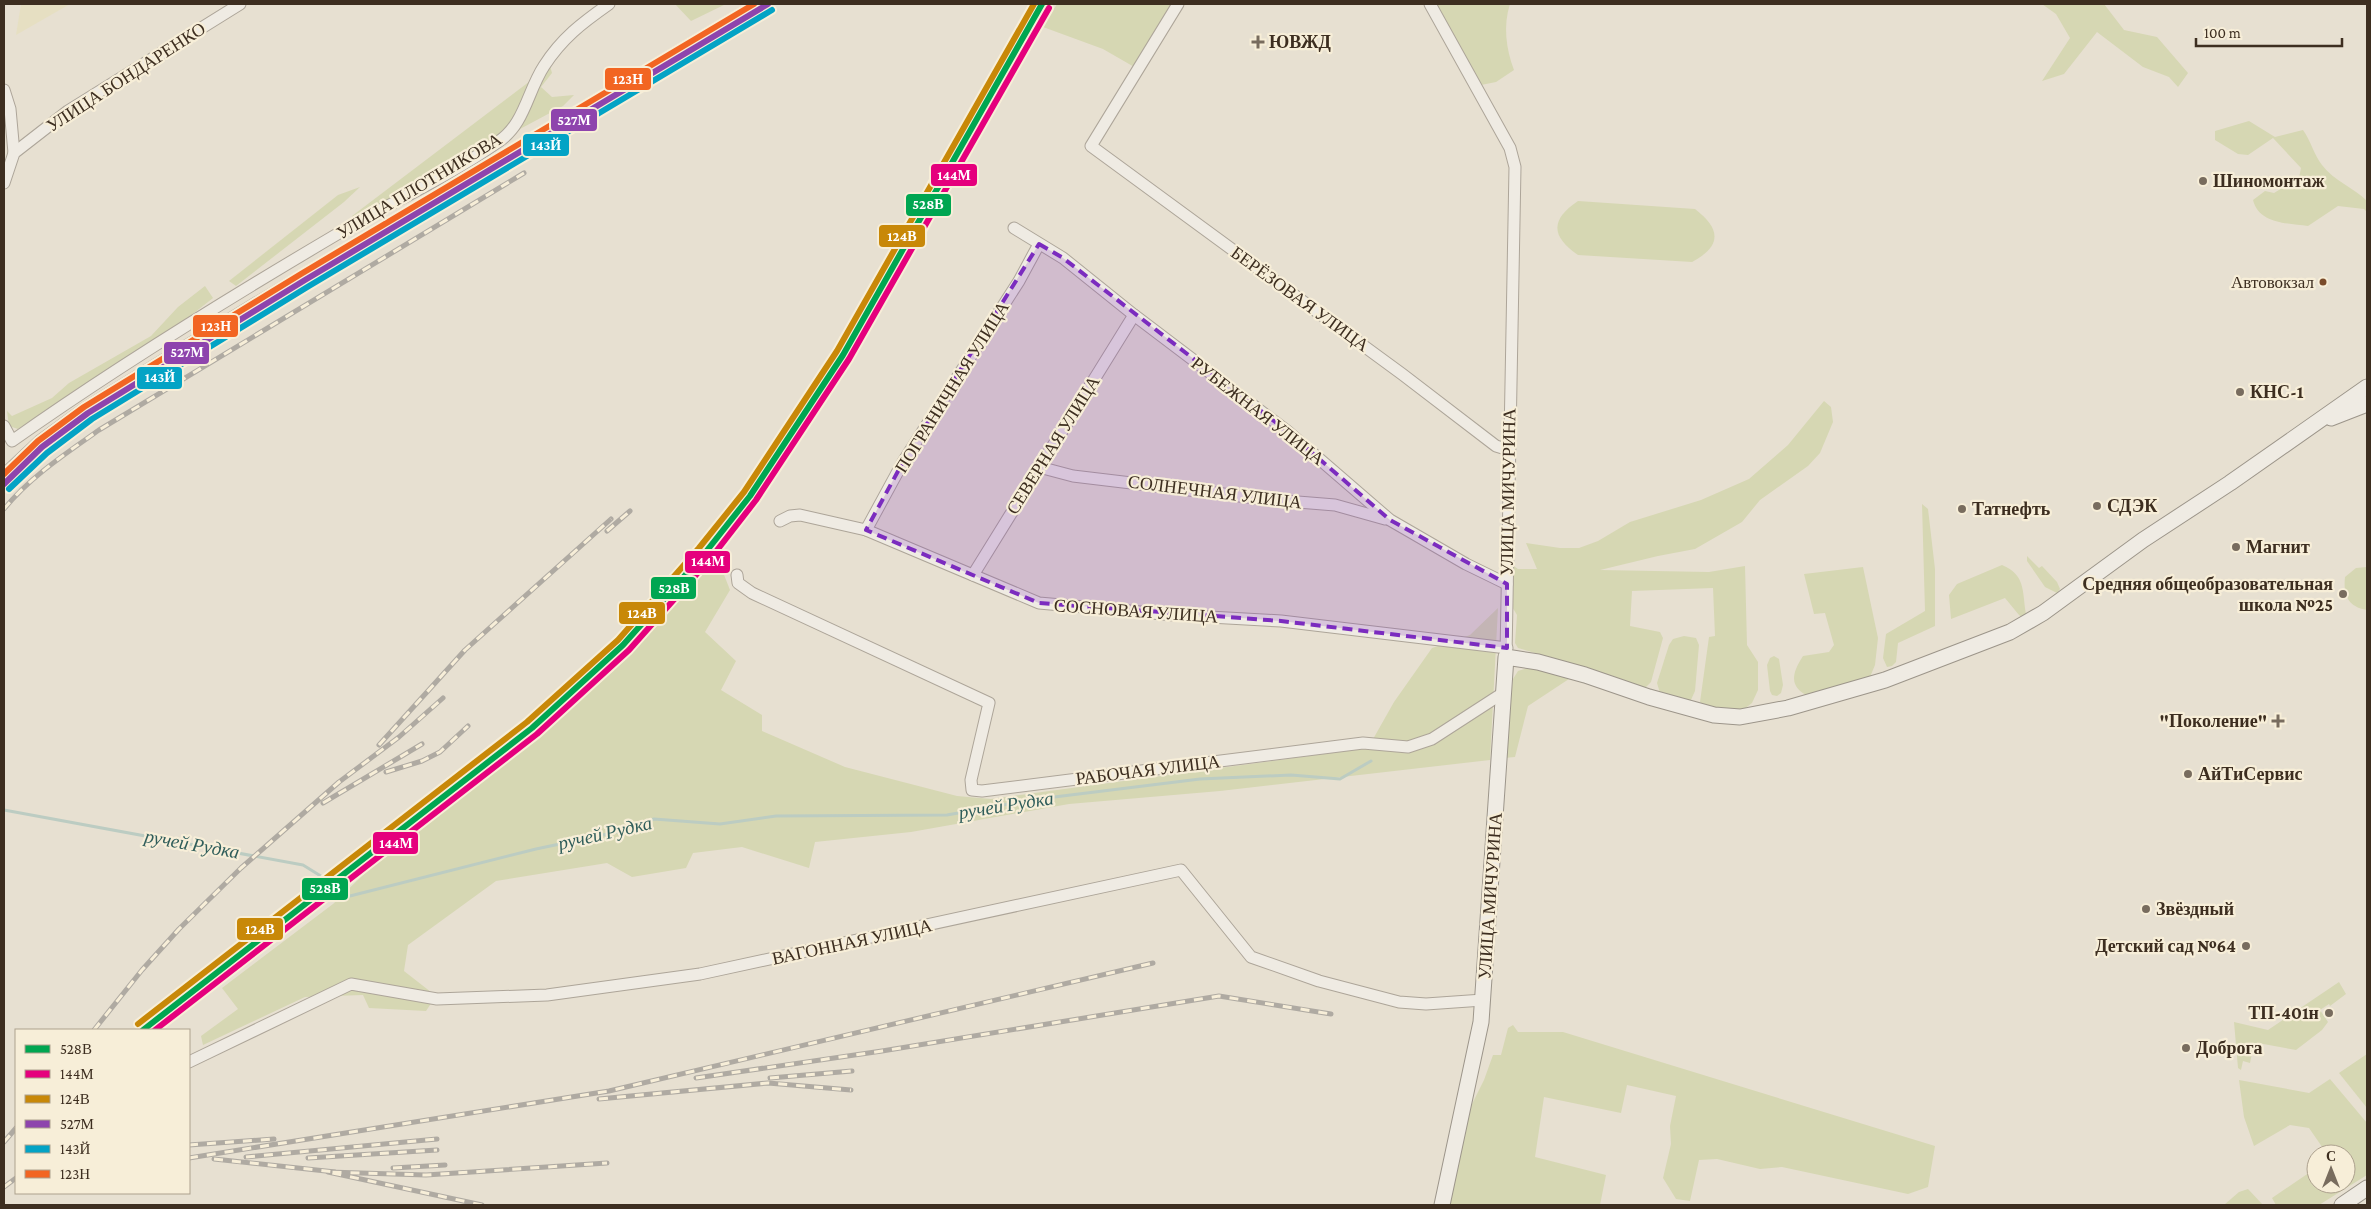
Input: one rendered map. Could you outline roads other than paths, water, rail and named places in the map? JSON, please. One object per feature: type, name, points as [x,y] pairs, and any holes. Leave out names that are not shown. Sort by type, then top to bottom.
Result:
[{"type":"main road","points":[[1507,653],[1714,715],[1740,717],[1788,708],[1884,680],[2010,632],[2043,612],[2159,529],[2367,387]]},
{"type":"main road","points":[[2317,422],[2367,404]]},
{"type":"main road","name":"УЛИЦА МИЧУРИНА","points":[[1442,1205],[1481,1022],[1507,653]]},
{"type":"main road","points":[[2342,1205],[2367,1188]]},
{"type":"street","name":"УЛИЦА БОНДАРЕНКО","points":[[14,153],[68,111],[240,4]]},
{"type":"street","name":"УЛИЦА ПЛОТНИКОВА","points":[[4,426],[12,441],[87,388],[242,292],[500,141],[522,117],[543,68],[564,38],[609,4]]},
{"type":"street","name":"БЕРЁЗОВАЯ УЛИЦА","points":[[1178,4],[1091,146],[1402,374],[1496,446],[1509,450]]},
{"type":"street","name":"УЛИЦА МИЧУРИНА","points":[[1430,4],[1510,148],[1515,167],[1507,653]]},
{"type":"street","points":[[4,90],[10,109],[14,153],[4,183]]},
{"type":"street","name":"РУБЕЖНАЯ УЛИЦА","points":[[1014,228],[1063,258],[1134,315],[1287,431],[1390,520],[1466,564],[1507,584]]},
{"type":"street","name":"ПОГРАНИЧНАЯ УЛИЦА","points":[[866,530],[903,462],[1019,281],[1038,244]]},
{"type":"street","name":"СЕВЕРНАЯ УЛИЦА","points":[[973,575],[1134,315]]},
{"type":"street","name":"СОЛНЕЧНАЯ УЛИЦА","points":[[1039,467],[1073,476],[1273,500],[1335,505],[1390,520]]},
{"type":"street","name":"СОСНОВАЯ УЛИЦА","points":[[780,521],[790,516],[800,515],[866,530],[1039,603],[1281,621],[1507,653]]},
{"type":"street","name":"РАБОЧАЯ УЛИЦА","points":[[737,575],[738,583],[752,593],[989,703],[971,780],[972,790],[982,791],[1363,743],[1408,747],[1432,739],[1503,693]]},
{"type":"street","name":"ВАГОННАЯ УЛИЦА","points":[[190,1062],[352,984],[437,999],[547,996],[710,972],[1181,870],[1250,957],[1319,981],[1399,1002],[1426,1004],[1483,1000]]},
{"type":"waterway","name":"ручей Рудка","points":[[4,810],[303,865],[324,878],[342,898],[536,849],[617,832],[654,819],[720,824],[776,816],[947,815],[1030,800],[1200,779],[1291,775],[1340,779],[1371,761]]},
{"type":"railway","points":[[4,469],[37,438],[81,406],[255,299],[750,4]]},
{"type":"railway","points":[[4,509],[37,476],[99,430],[524,173]]},
{"type":"railway","points":[[607,531],[630,511]]},
{"type":"railway","points":[[379,745],[465,650],[611,519]]},
{"type":"railway","points":[[95,1029],[142,970],[179,929],[241,868],[339,782],[399,737],[443,698]]},
{"type":"railway","points":[[386,772],[422,761],[440,752],[468,726]]},
{"type":"railway","points":[[323,803],[422,744]]},
{"type":"railway","points":[[190,1158],[609,1091],[1153,963]]},
{"type":"railway","points":[[696,1078],[882,1051],[1219,996],[1331,1014]]},
{"type":"railway","points":[[770,1078],[852,1071]]},
{"type":"railway","points":[[599,1099],[768,1083],[851,1090]]},
{"type":"railway","points":[[4,1142],[15,1129]]},
{"type":"railway","points":[[190,1145],[274,1139]]},
{"type":"railway","points":[[246,1157],[437,1139]]},
{"type":"railway","points":[[308,1158],[437,1150]]},
{"type":"railway","points":[[214,1159],[335,1172]]},
{"type":"railway","points":[[482,1205],[328,1172],[426,1175],[607,1163]]},
{"type":"railway","points":[[393,1168],[445,1165]]},
{"type":"railway","points":[[4,1187],[15,1179]]},
{"type":"place","name":"ЮВЖД","points":[[1258,42]]},
{"type":"place","name":"Шиномонтаж","points":[[2203,181]]},
{"type":"place","name":"Автовокзал","points":[[2323,282]]},
{"type":"place","name":"КНС-1","points":[[2240,392]]},
{"type":"place","name":"СДЭК","points":[[2097,506]]},
{"type":"place","name":"Татнефть","points":[[1962,509]]},
{"type":"place","name":"Магнит","points":[[2236,547]]},
{"type":"place","name":"Средняя общеобразовательная школа №25","points":[[2343,594]]},
{"type":"place","name":"\"Поколение\"","points":[[2278,721]]},
{"type":"place","name":"АйТиСервис","points":[[2188,774]]},
{"type":"place","name":"Звёздный","points":[[2146,909]]},
{"type":"place","name":"Детский сад №64","points":[[2246,946]]},
{"type":"place","name":"ТП-401н","points":[[2329,1013]]},
{"type":"place","name":"Доброга","points":[[2186,1048]]}]
